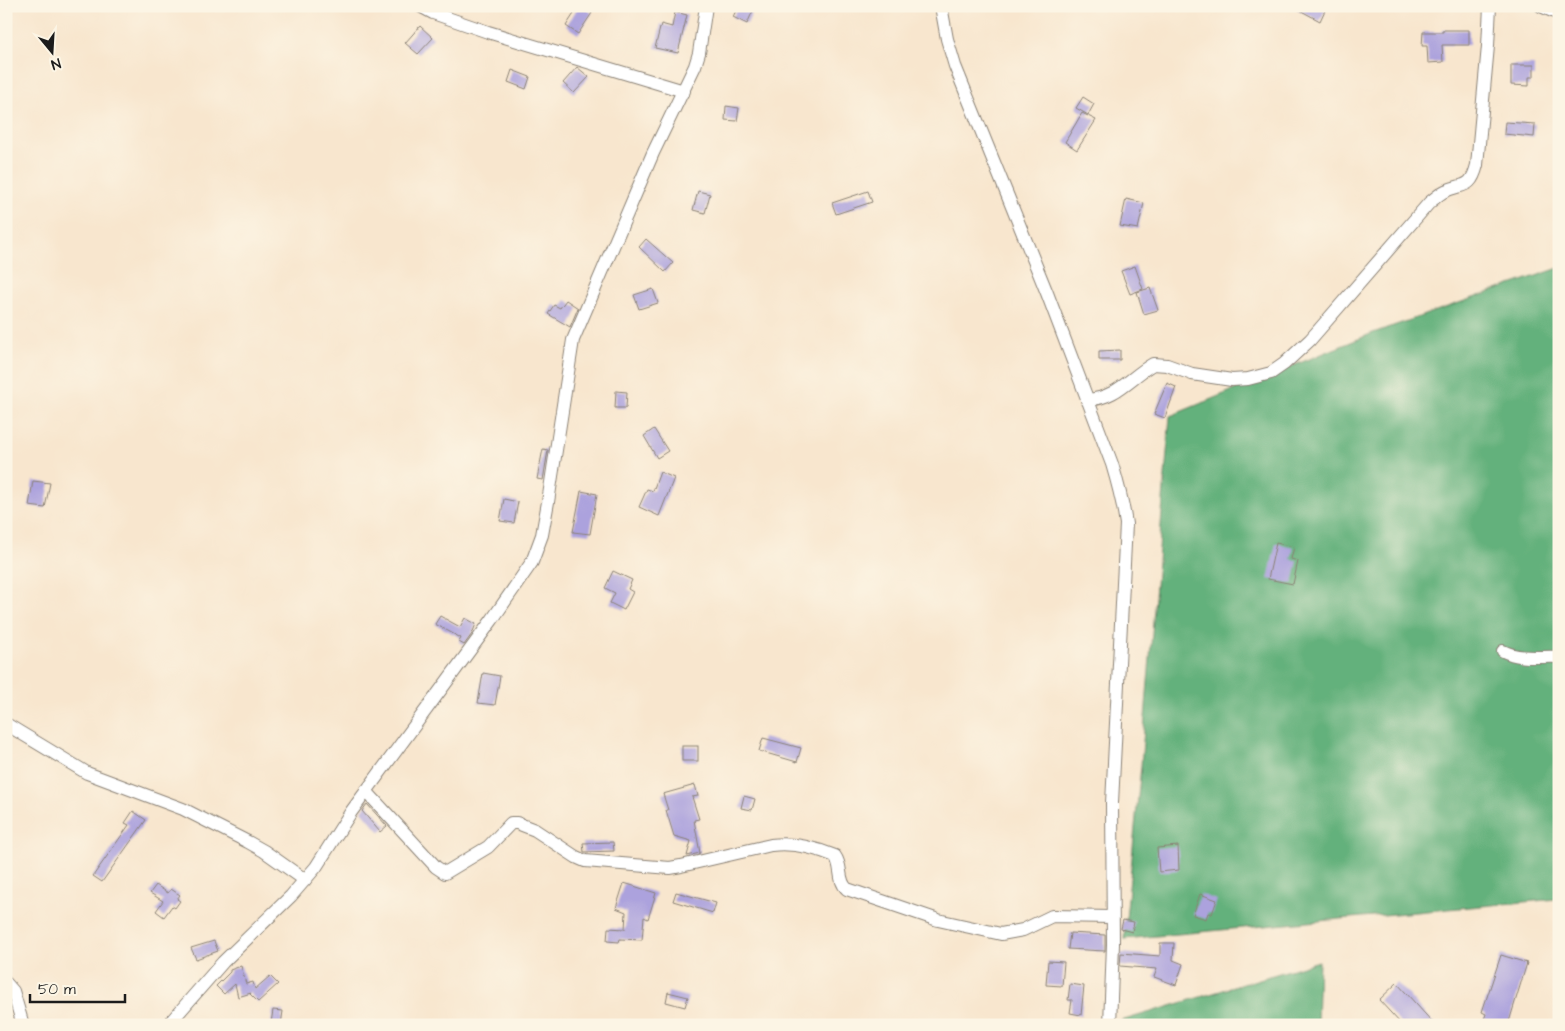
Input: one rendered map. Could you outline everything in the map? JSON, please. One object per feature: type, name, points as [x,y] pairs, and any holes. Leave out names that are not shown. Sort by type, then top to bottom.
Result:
[{"type":"street","points":[[420,6],[433,13],[488,32],[684,91]]},
{"type":"street","points":[[168,1025],[223,962],[306,880],[351,812],[492,620],[532,562],[542,535],[574,340],[653,154],[684,91],[699,53],[706,6]]},
{"type":"street","points":[[941,6],[947,39],[955,66],[1047,293],[1121,492],[1126,524],[1112,803],[1113,944],[1110,1025]]},
{"type":"street","points":[[1087,400],[1111,395],[1142,370],[1153,364],[1167,366],[1192,374],[1225,379],[1248,379],[1260,376],[1271,373],[1284,364],[1310,340],[1429,203],[1444,191],[1464,186],[1473,178],[1477,165],[1490,6]]},
{"type":"street","points":[[1541,6],[1559,14]]},
{"type":"street","points":[[1503,651],[1513,656],[1524,657],[1559,656]]},
{"type":"street","points":[[6,724],[87,773],[183,809],[248,842],[306,880]]},
{"type":"street","points":[[366,791],[436,867],[445,873],[488,847],[511,823],[517,823],[535,830],[576,857],[596,863],[670,868],[771,845],[798,845],[835,856],[838,861],[840,879],[847,890],[938,920],[1001,934],[1023,930],[1052,916],[1112,917]]},
{"type":"street","points":[[6,983],[13,990],[23,1025]]},
{"type":"green space","points":[[1559,268],[1559,901],[1557,899],[1124,939],[1141,766],[1170,416],[1373,333]]},
{"type":"green space","points":[[1319,961],[1317,1025],[1122,1025],[1121,1021]]},
{"type":"building","points":[[579,6],[592,13],[578,34],[566,26]]},
{"type":"building","points":[[738,6],[755,6],[747,24],[733,17]]},
{"type":"building","points":[[1292,6],[1327,6],[1320,21]]},
{"type":"building","points":[[675,12],[687,15],[678,53],[655,48],[661,24],[672,27]]},
{"type":"building","points":[[420,26],[433,38],[418,54],[405,43]]},
{"type":"building","points":[[1443,30],[1469,30],[1469,45],[1442,45],[1443,62],[1428,63],[1427,46],[1422,46],[1423,32],[1443,32]]},
{"type":"building","points":[[1511,65],[1534,65],[1534,77],[1529,77],[1529,86],[1511,85]]},
{"type":"building","points":[[577,67],[589,77],[574,93],[563,83]]},
{"type":"building","points":[[512,70],[530,77],[526,89],[508,82]]},
{"type":"building","points":[[1083,97],[1094,104],[1088,115],[1076,108]]},
{"type":"building","points":[[726,106],[739,108],[737,121],[725,120]]},
{"type":"building","points":[[1082,113],[1096,120],[1077,150],[1065,142]]},
{"type":"building","points":[[1505,122],[1535,124],[1534,137],[1504,134]]},
{"type":"building","points":[[698,191],[710,194],[705,213],[693,210]]},
{"type":"building","points":[[868,191],[872,202],[836,214],[832,203]]},
{"type":"building","points":[[1126,199],[1144,203],[1138,229],[1120,226]]},
{"type":"building","points":[[646,239],[673,263],[665,272],[639,247]]},
{"type":"building","points":[[1135,266],[1143,289],[1130,294],[1121,271]]},
{"type":"building","points":[[1150,288],[1158,310],[1144,314],[1137,292]]},
{"type":"building","points":[[653,289],[658,303],[639,309],[634,295]]},
{"type":"building","points":[[566,300],[578,308],[570,327],[548,314],[554,305],[560,308]]},
{"type":"building","points":[[1120,350],[1120,360],[1099,360],[1099,351]]},
{"type":"building","points":[[1167,383],[1176,387],[1165,418],[1154,414]]},
{"type":"building","points":[[616,391],[627,392],[626,408],[615,408]]},
{"type":"building","points":[[654,429],[668,451],[657,458],[644,436]]},
{"type":"building","points":[[543,449],[548,450],[543,480],[537,479]]},
{"type":"building","points":[[660,472],[674,478],[659,516],[639,507],[647,489],[653,491]]},
{"type":"building","points":[[33,481],[50,483],[45,508],[29,506]]},
{"type":"building","points":[[581,491],[597,494],[590,534],[573,532]]},
{"type":"building","points":[[504,499],[518,502],[514,523],[500,521]]},
{"type":"building","points":[[1276,543],[1294,547],[1291,559],[1298,561],[1293,584],[1268,579]]},
{"type":"building","points":[[613,571],[632,580],[628,589],[633,592],[624,610],[610,603],[615,593],[605,588]]},
{"type":"building","points":[[440,616],[460,627],[465,618],[476,624],[464,645],[459,642],[461,638],[435,624]]},
{"type":"building","points":[[483,673],[500,676],[495,705],[478,703]]},
{"type":"building","points":[[763,738],[801,748],[797,762],[759,751]]},
{"type":"building","points":[[682,746],[698,746],[698,761],[682,761]]},
{"type":"building","points":[[695,785],[698,796],[692,797],[699,819],[694,820],[700,853],[687,856],[691,841],[674,836],[663,794]]},
{"type":"building","points":[[744,796],[755,799],[752,810],[741,808]]},
{"type":"building","points":[[367,804],[387,826],[380,832],[362,811]]},
{"type":"building","points":[[133,811],[146,820],[102,882],[93,876],[129,825],[125,823]]},
{"type":"building","points":[[613,842],[614,851],[584,852],[583,843]]},
{"type":"building","points":[[1178,846],[1179,870],[1159,872],[1157,848]]},
{"type":"building","points":[[624,883],[656,893],[648,919],[644,917],[642,940],[620,939],[619,942],[607,941],[608,928],[625,929],[626,912],[616,908]]},
{"type":"building","points":[[156,885],[168,893],[171,889],[180,895],[177,899],[180,901],[175,908],[172,906],[164,917],[156,911],[163,901],[150,893]]},
{"type":"building","points":[[676,892],[716,903],[713,913],[673,901]]},
{"type":"building","points":[[1200,894],[1217,900],[1212,914],[1208,913],[1206,919],[1193,915]]},
{"type":"building","points":[[1123,920],[1134,922],[1132,932],[1121,929]]},
{"type":"building","points":[[1070,933],[1105,935],[1105,951],[1068,949]]},
{"type":"building","points":[[214,941],[218,951],[196,959],[191,948]]},
{"type":"building","points":[[1160,943],[1174,943],[1173,960],[1183,964],[1176,985],[1154,977],[1157,969],[1120,966],[1121,953],[1160,956]]},
{"type":"building","points":[[1501,955],[1527,963],[1508,1025],[1482,1025],[1486,1014],[1482,1012]]},
{"type":"building","points":[[1048,961],[1064,962],[1062,986],[1046,985]]},
{"type":"building","points":[[241,966],[246,984],[253,982],[255,989],[270,976],[278,984],[258,1002],[251,993],[238,997],[235,984],[224,994],[216,986],[230,970]]},
{"type":"building","points":[[1397,983],[1435,1025],[1402,1025],[1379,1000]]},
{"type":"building","points":[[1070,984],[1084,986],[1081,1015],[1070,1013],[1072,1000],[1068,1000]]},
{"type":"building","points":[[668,992],[688,997],[685,1007],[666,1002]]},
{"type":"building","points":[[273,1010],[283,1011],[281,1025],[271,1023]]}]
